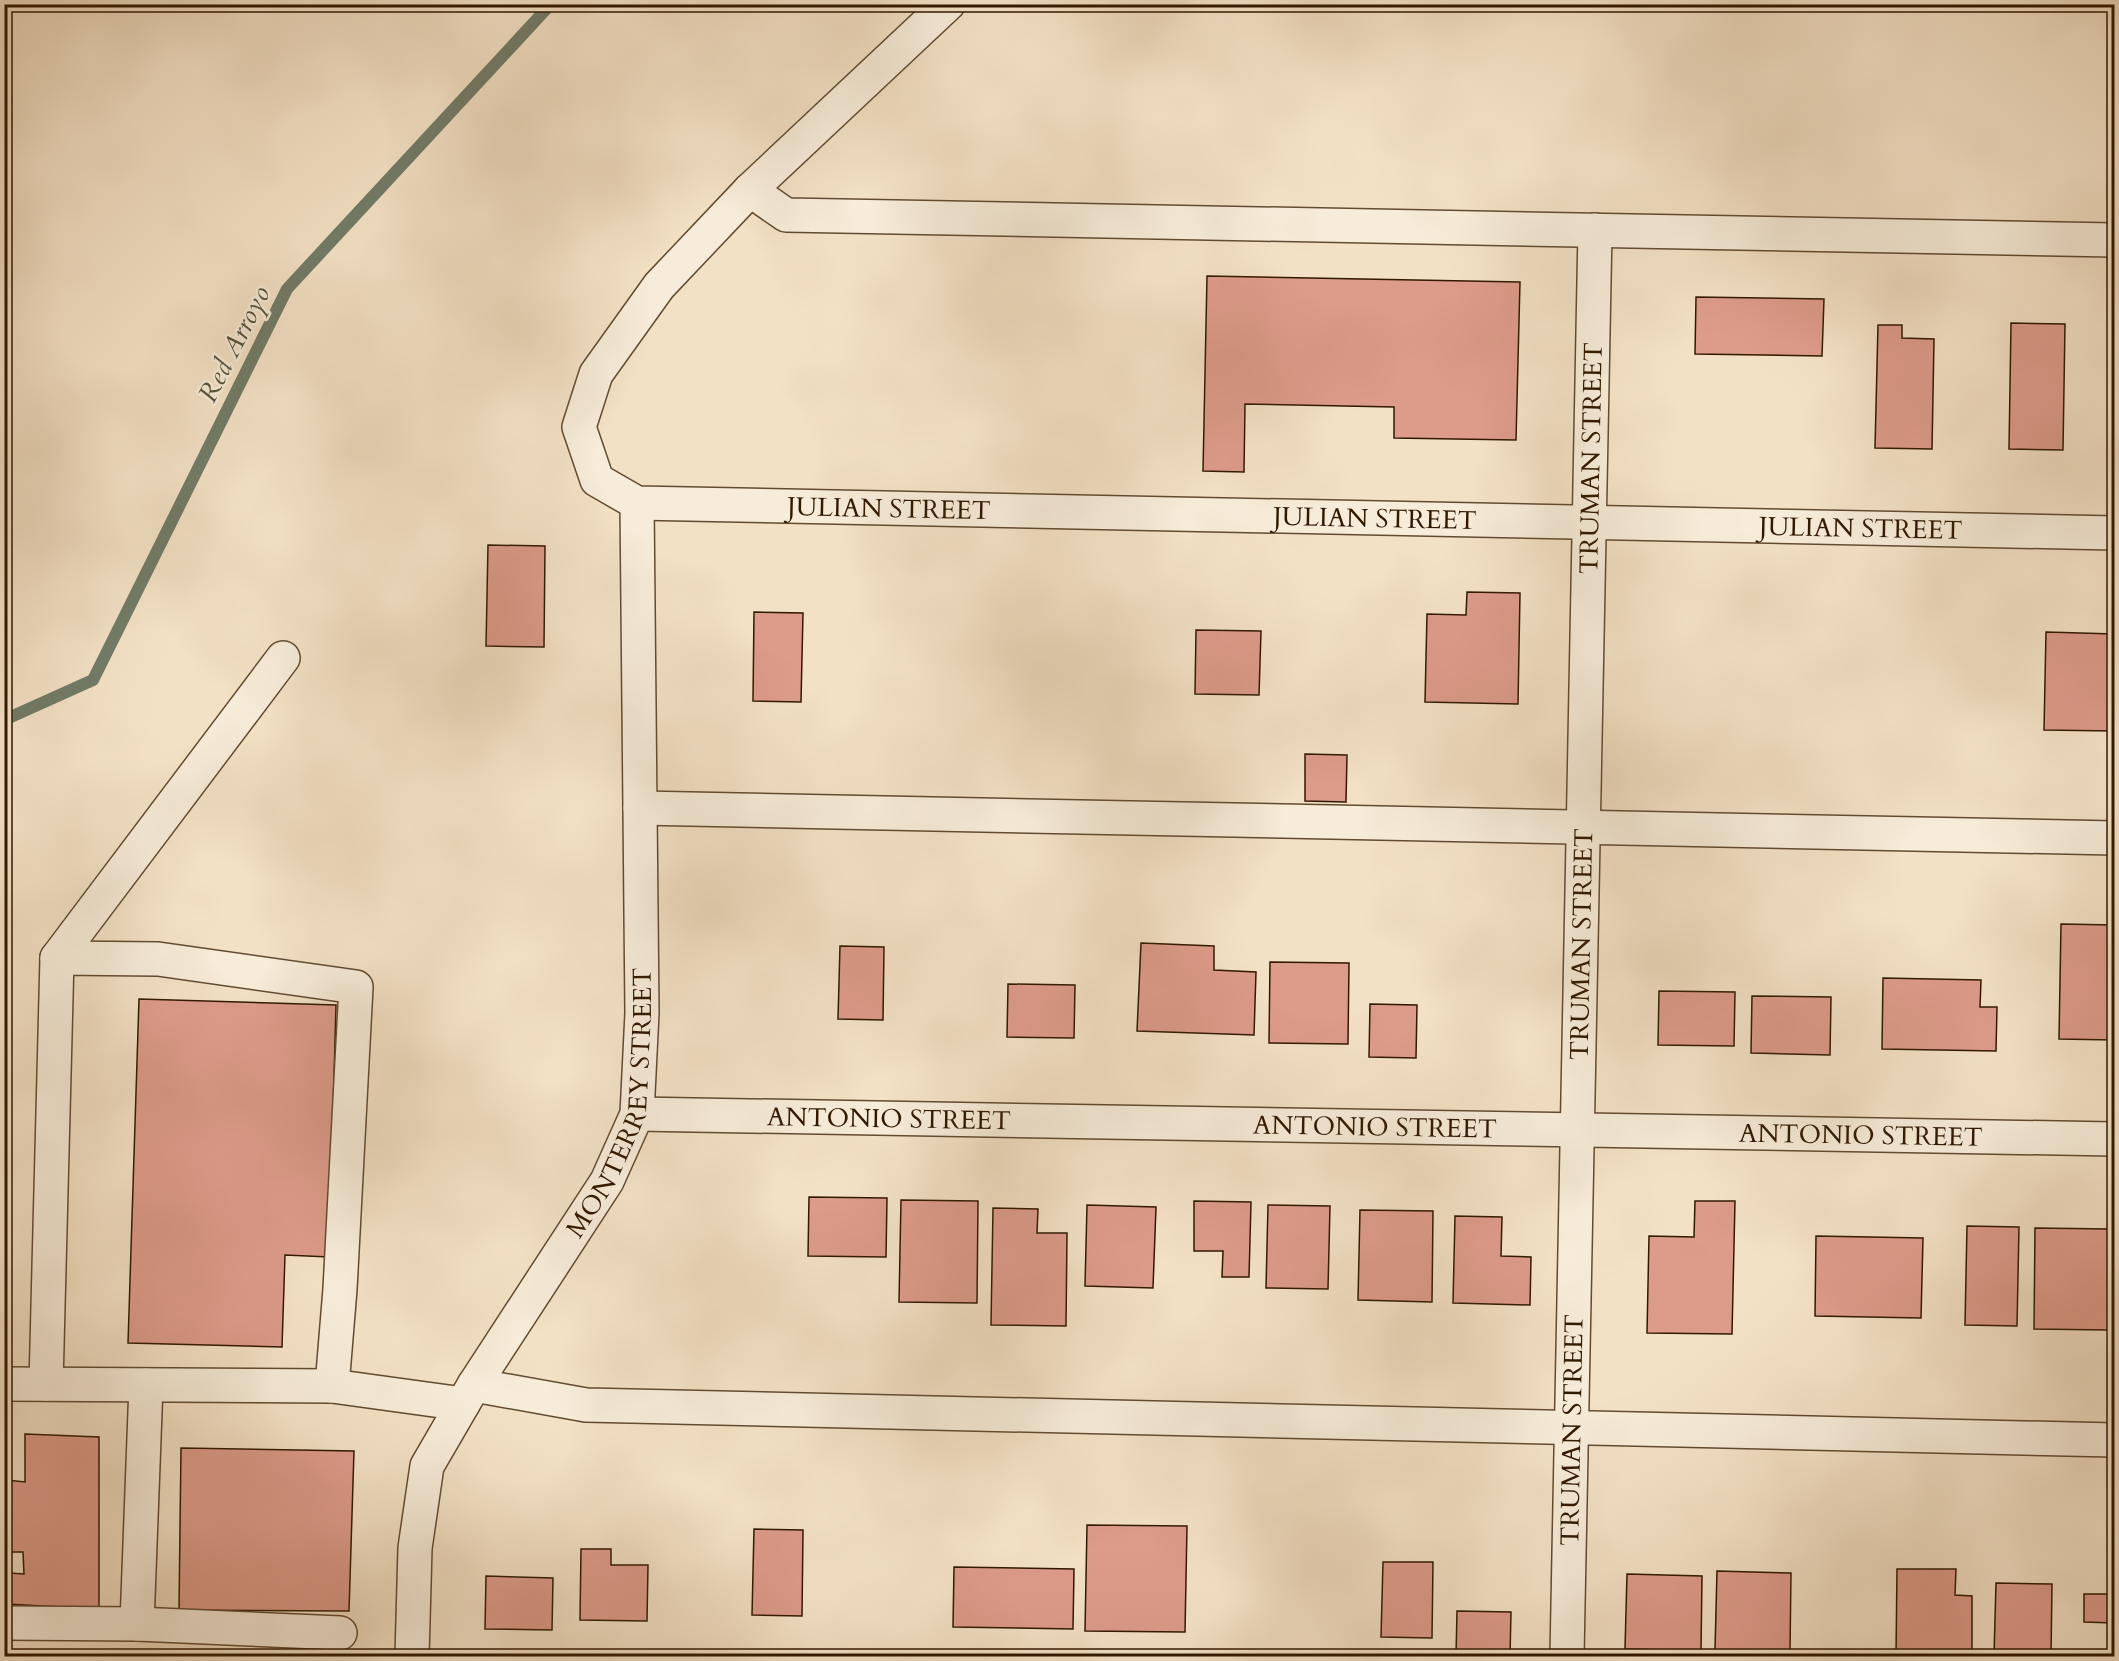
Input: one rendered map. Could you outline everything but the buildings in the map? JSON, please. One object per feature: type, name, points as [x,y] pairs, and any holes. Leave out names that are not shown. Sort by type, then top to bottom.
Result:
[{"type":"street","points":[[637,502],[597,480],[579,427],[596,374],[659,286],[750,190],[948,4]]},
{"type":"street","points":[[750,190],[786,215],[2115,240]]},
{"type":"street","name":"TRUMAN STREET","points":[[1567,1656],[1595,230]]},
{"type":"street","name":"JULIAN STREET","points":[[637,502],[2115,533]]},
{"type":"street","name":"MONTERREY STREET","points":[[412,1656],[414,1548],[427,1466],[469,1394],[607,1181],[637,1114],[642,1013],[637,502]]},
{"type":"street","points":[[46,1384],[57,958],[283,658]]},
{"type":"street","points":[[640,808],[2115,838]]},
{"type":"street","points":[[57,958],[158,959],[356,987],[340,1289],[332,1386]]},
{"type":"street","name":"ANTONIO STREET","points":[[637,1114],[2115,1139]]},
{"type":"street","points":[[4,1384],[332,1386],[469,1394],[586,1406],[2115,1440]]},
{"type":"street","points":[[137,1624],[146,1384]]},
{"type":"street","points":[[4,1623],[137,1624],[340,1633]]},
{"type":"waterway","name":"Red Arroyo","points":[[4,720],[93,680],[287,289],[551,4]]}]
